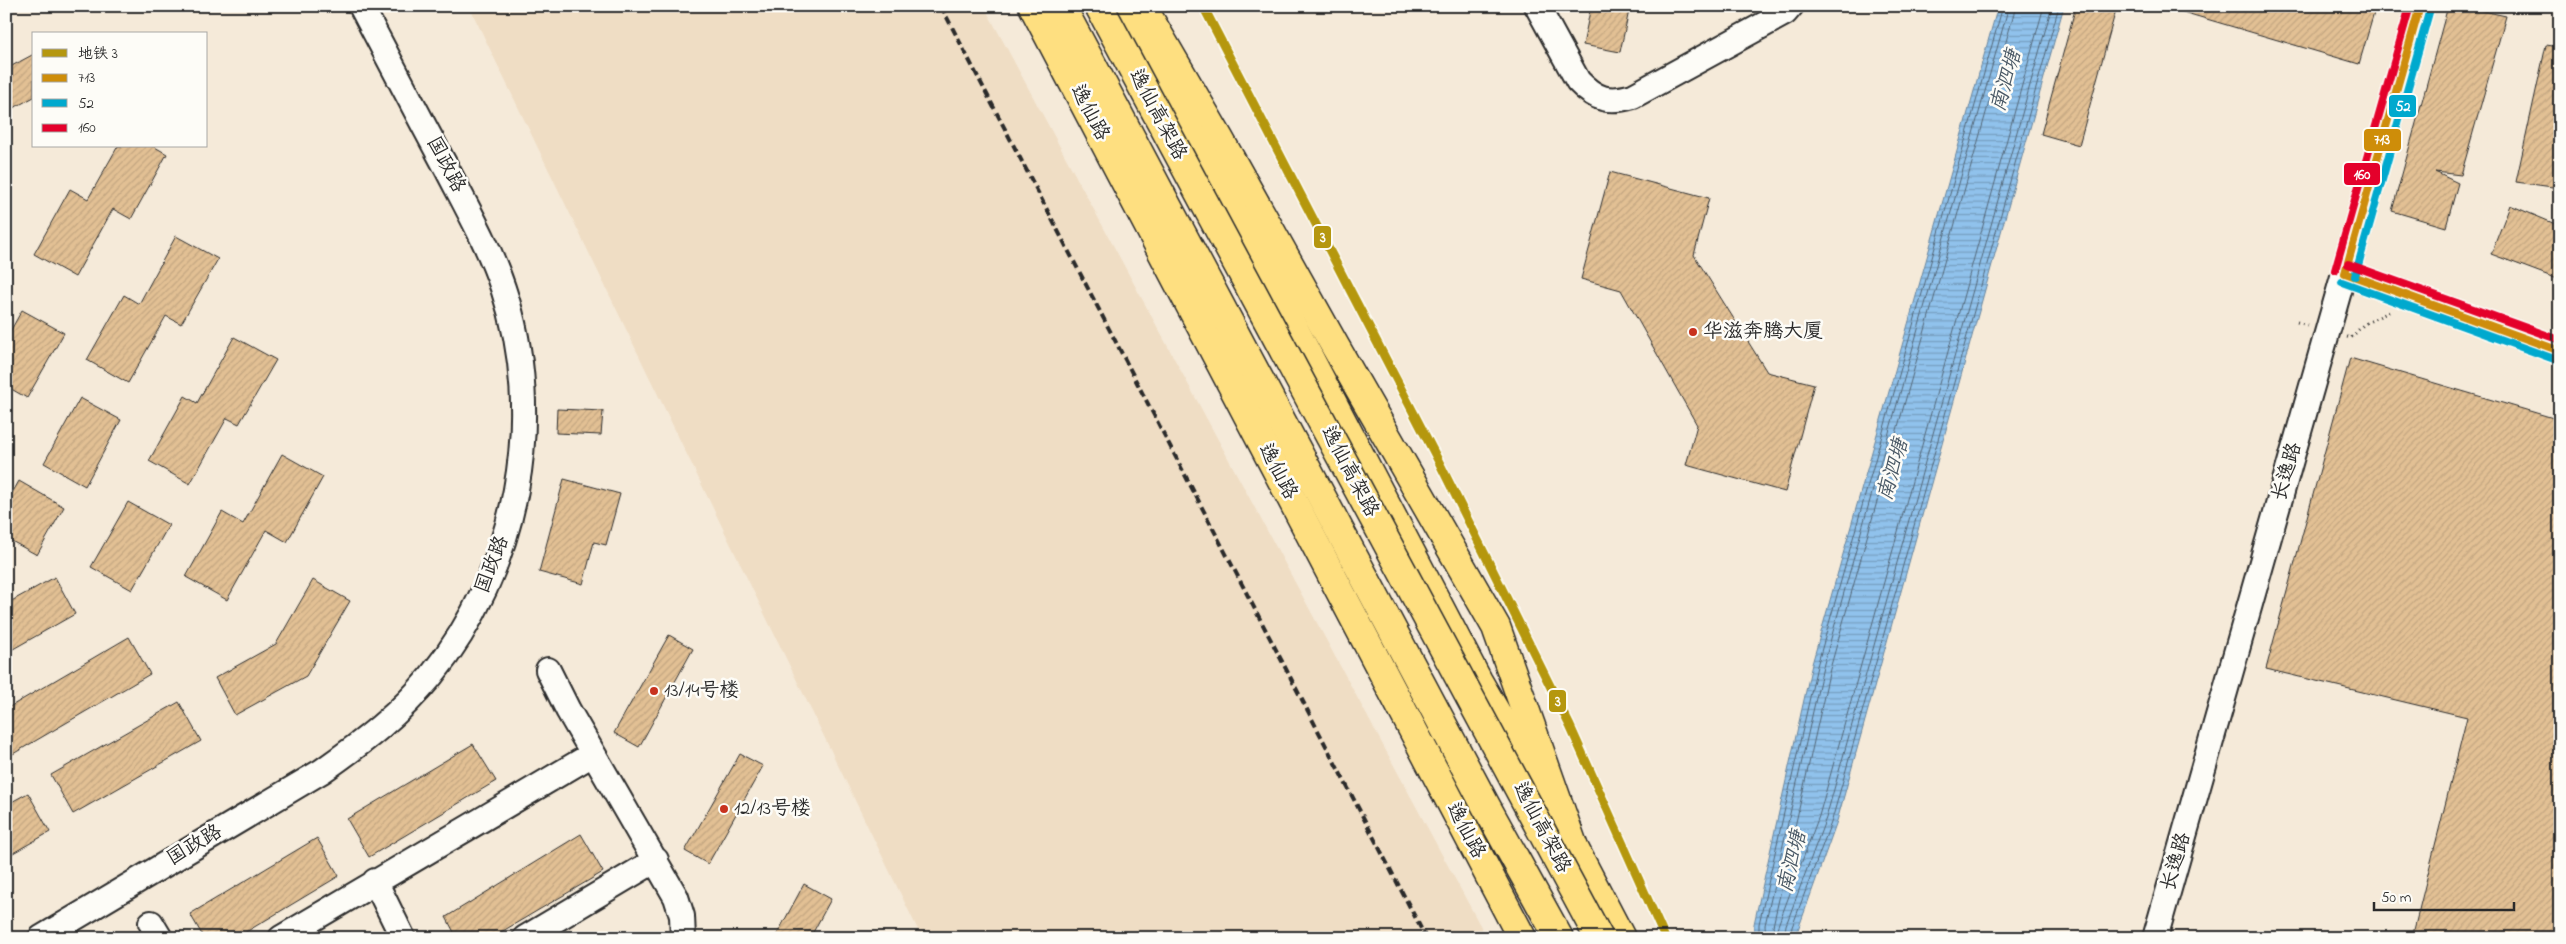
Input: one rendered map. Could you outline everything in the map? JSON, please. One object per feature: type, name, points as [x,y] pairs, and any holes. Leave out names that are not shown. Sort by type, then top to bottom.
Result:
[{"type":"main road","name":"逸仙路","points":[[1033,6],[1522,938]]},
{"type":"main road","name":"逸仙高架路","points":[[1061,6],[1481,797],[1559,938]]},
{"type":"main road","points":[[1093,6],[1460,702],[1574,848]]},
{"type":"main road","name":"逸仙高架路","points":[[1099,6],[1599,938]]},
{"type":"main road","points":[[1120,6],[1178,107],[1478,681],[1574,848],[1621,938]]},
{"type":"main road","points":[[1142,6],[1496,627],[1574,848]]},
{"type":"street","name":"国政路","points":[[41,938],[322,771],[362,743],[399,711],[431,676],[481,599],[499,555],[512,509],[521,452],[523,416],[521,380],[514,328],[504,288],[486,244],[361,6]]},
{"type":"street","points":[[1538,6],[1578,81],[1587,91],[1599,97],[1615,101],[1633,96],[1785,13],[1791,6]]},
{"type":"street","name":"长逸路","points":[[2155,938],[2420,6]]},
{"type":"street","points":[[2345,273],[2560,351]]},
{"type":"street","points":[[548,670],[593,754],[676,897],[682,916],[683,938]]},
{"type":"street","points":[[281,938],[593,754]]},
{"type":"street","points":[[525,938],[656,860]]},
{"type":"street","points":[[375,881],[404,938]]},
{"type":"path","points":[[2297,322],[2351,338],[2364,324],[2372,320],[2389,312],[2398,315]]},
{"type":"shaded area","points":[[469,6],[984,6],[1487,938],[922,938]]},
{"type":"water","name":"南泗塘","points":[[1998,6],[2064,6],[1837,821],[1795,938],[1754,938],[1754,924],[1812,664]]},
{"type":"building","points":[[1591,6],[1630,6],[1620,52],[1583,45]]},
{"type":"building","points":[[2076,6],[2117,6],[2079,145],[2041,134]]},
{"type":"building","points":[[2177,6],[2376,6],[2359,64],[2176,10]]},
{"type":"building","points":[[2448,6],[2460,6],[2506,16],[2461,175],[2435,172],[2458,183],[2446,227],[2392,211]]},
{"type":"building","points":[[2546,45],[2560,47],[2560,188],[2516,182]]},
{"type":"building","points":[[32,55],[32,98],[6,112],[6,69]]},
{"type":"building","points":[[117,148],[156,148],[167,154],[131,219],[113,209],[75,277],[34,254],[70,189],[88,199]]},
{"type":"building","points":[[1610,172],[1709,198],[1694,255],[1767,372],[1814,384],[1785,492],[1686,465],[1697,425],[1621,290],[1581,279]]},
{"type":"building","points":[[2510,205],[2560,226],[2560,280],[2491,254]]},
{"type":"building","points":[[176,236],[218,259],[181,324],[166,316],[128,383],[87,360],[124,295],[139,304]]},
{"type":"building","points":[[22,310],[64,333],[27,398],[6,386],[6,339]]},
{"type":"building","points":[[234,337],[276,360],[239,424],[227,418],[190,484],[149,461],[185,396],[197,403]]},
{"type":"building","points":[[2350,358],[2560,420],[2560,938],[2412,938],[2467,717],[2266,669]]},
{"type":"building","points":[[80,398],[121,420],[85,486],[44,463]]},
{"type":"building","points":[[557,409],[603,411],[601,435],[556,433]]},
{"type":"building","points":[[282,454],[323,477],[287,542],[266,530],[227,600],[186,577],[222,512],[243,524]]},
{"type":"building","points":[[564,479],[620,494],[606,545],[594,542],[583,584],[539,572]]},
{"type":"building","points":[[19,481],[64,507],[37,555],[6,538],[6,504]]},
{"type":"building","points":[[128,502],[169,525],[132,590],[91,567]]},
{"type":"building","points":[[55,577],[75,614],[6,653],[6,604]]},
{"type":"building","points":[[313,580],[350,601],[306,676],[235,715],[215,678],[276,644]]},
{"type":"building","name":"13/14号楼","points":[[669,635],[693,649],[639,747],[614,733]]},
{"type":"building","points":[[129,637],[150,674],[6,758],[6,709]]},
{"type":"building","points":[[179,702],[201,741],[73,814],[51,775]]},
{"type":"building","points":[[473,744],[496,781],[369,857],[347,819]]},
{"type":"building","name":"12/13号楼","points":[[740,754],[763,766],[708,864],[685,851]]},
{"type":"building","points":[[28,793],[50,832],[6,857],[6,805]]},
{"type":"building","points":[[581,834],[603,872],[491,938],[457,938],[446,917]]},
{"type":"building","points":[[317,838],[339,876],[236,938],[204,938],[190,914]]},
{"type":"building","points":[[804,884],[831,899],[810,938],[775,938]]},
{"type":"railway","points":[[941,6],[1426,938]]},
{"type":"metro line","name":"3","points":[[1203,6],[1439,462],[1570,726],[1665,938]]},
{"type":"transit line","name":"160","points":[[2335,270],[2410,6]]},
{"type":"transit line","name":"713","points":[[2345,273],[2420,6]]},
{"type":"transit line","name":"52","points":[[2355,276],[2430,9]]},
{"type":"transit line","name":"160","points":[[2348,264],[2560,340]]},
{"type":"transit line","name":"713","points":[[2345,273],[2560,351]]},
{"type":"transit line","name":"52","points":[[2342,282],[2557,360]]},
{"type":"place","name":"华滋奔腾大厦","points":[[1693,332]]},
{"type":"place","name":"13/14号楼","points":[[654,691]]},
{"type":"place","name":"12/13号楼","points":[[724,809]]}]
